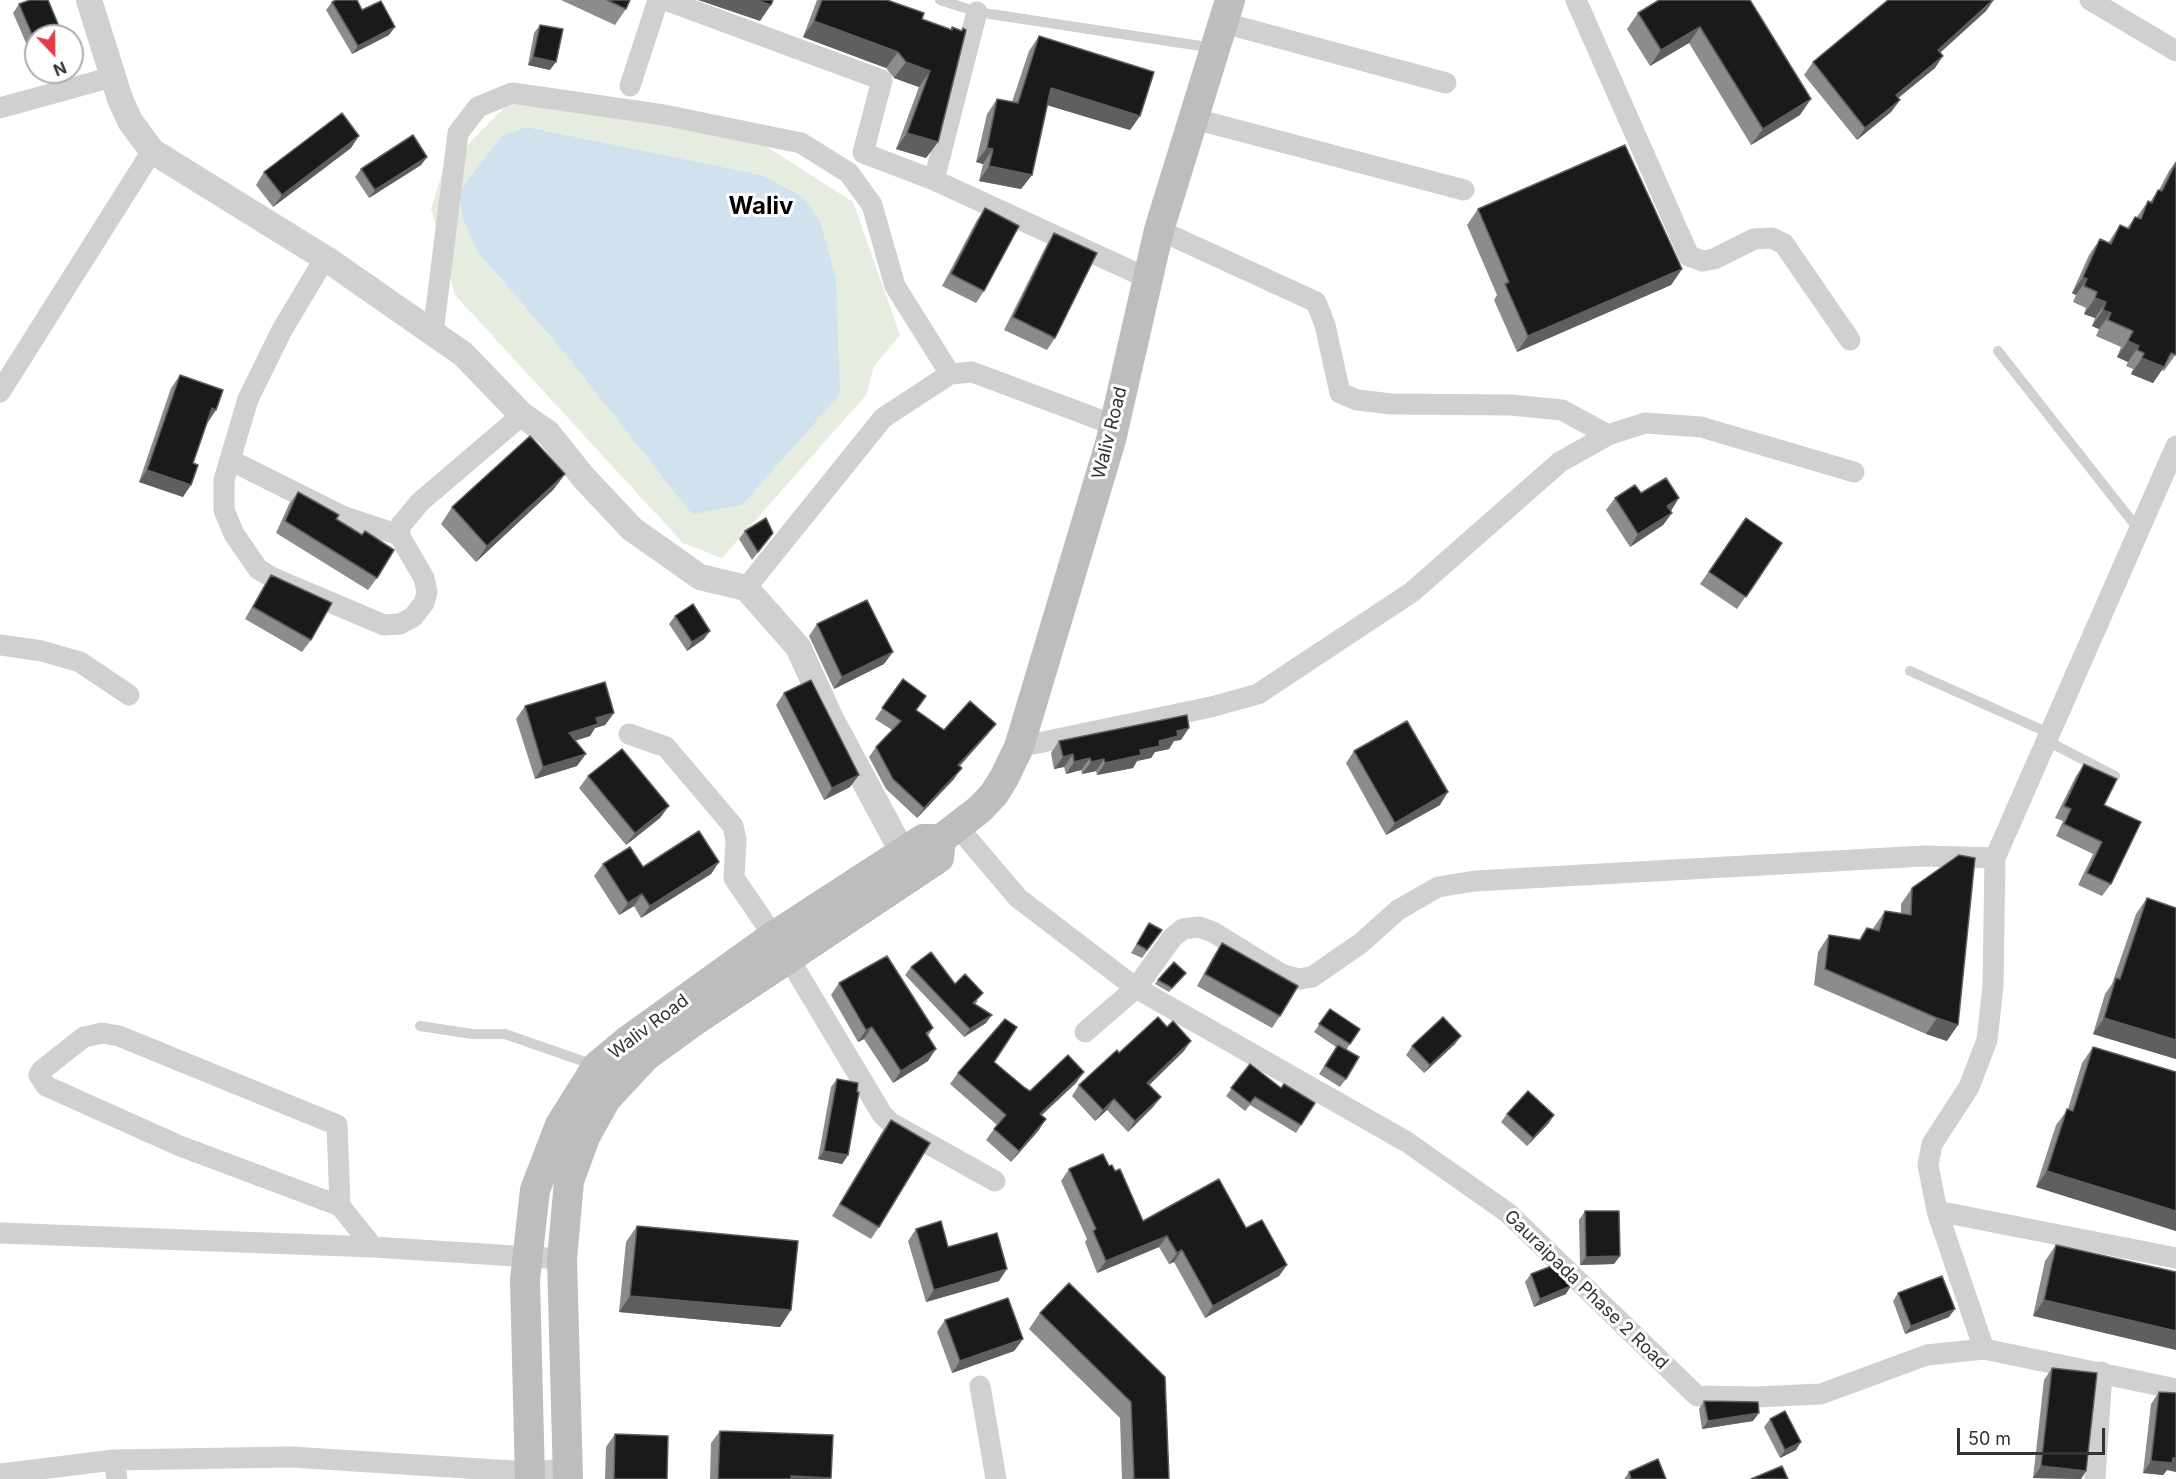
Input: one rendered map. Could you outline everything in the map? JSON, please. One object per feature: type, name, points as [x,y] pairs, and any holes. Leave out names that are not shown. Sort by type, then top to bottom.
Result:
[{"type":"main road","name":"Waliv Road","points":[[530,1476],[526,1257],[535,1191],[560,1125],[597,1066],[627,1041],[909,864],[939,858],[949,833],[994,794],[1019,747],[1114,425],[1159,230],[1223,24]]},
{"type":"main road","name":"Waliv Road","points":[[568,1474],[562,1259],[569,1181],[585,1137],[606,1099],[646,1056],[780,947]]},
{"type":"street","points":[[89,0],[112,77],[130,121],[152,151],[325,258],[463,354],[522,415],[548,433],[584,478],[632,529],[700,577],[746,588],[798,647],[831,719],[909,864]]},
{"type":"street","points":[[630,86],[658,0]]},
{"type":"street","points":[[665,0],[882,80],[863,153],[934,180],[1147,279]]},
{"type":"street","points":[[1576,0],[1689,256],[1703,261],[1714,259],[1754,239],[1772,238],[1784,244],[1850,340]]},
{"type":"street","points":[[2090,0],[2176,51]]},
{"type":"street","points":[[934,180],[977,12]]},
{"type":"street","points":[[1223,24],[1446,83]]},
{"type":"street","points":[[0,108],[112,77]]},
{"type":"street","points":[[433,333],[458,134],[478,107],[512,93],[664,115],[801,143],[849,173],[872,206],[895,286],[950,374]]},
{"type":"street","points":[[1195,118],[1464,190]]},
{"type":"street","points":[[0,392],[152,151]]},
{"type":"street","points":[[1159,230],[1316,302],[1325,326],[1340,393],[1357,400],[1392,404],[1466,403],[1562,410],[1608,435]]},
{"type":"street","points":[[230,460],[315,500],[342,516],[399,535],[424,578],[427,592],[424,603],[413,617],[400,624],[384,626],[273,578],[258,569],[234,534],[224,510],[224,480],[248,399],[282,330],[325,258]]},
{"type":"street","points":[[746,588],[883,417],[950,374],[972,372],[1114,425]]},
{"type":"street","points":[[399,535],[401,525],[420,502],[522,415]]},
{"type":"street","points":[[1019,747],[1211,707],[1258,694],[1412,592],[1560,462],[1608,435],[1645,423],[1701,427],[1854,472]]},
{"type":"street","points":[[1984,1349],[1937,1211],[1928,1165],[1932,1144],[1969,1087],[1987,1040],[1993,986],[1995,858],[2176,446]]},
{"type":"street","points":[[0,645],[42,651],[80,662],[129,695]]},
{"type":"street","points":[[629,734],[666,747],[733,826],[736,840],[734,878],[780,947],[882,1114],[891,1123],[995,1181]]},
{"type":"street","name":"Gauraipada Phase 2 Road","points":[[949,833],[1018,898],[1136,988],[1407,1142],[1509,1213],[1697,1396],[1757,1398],[1821,1394],[1927,1355],[1984,1349],[2176,1389]]},
{"type":"street","points":[[1085,1032],[1136,988],[1172,938],[1183,930],[1199,927],[1213,932],[1281,974],[1299,979],[1312,977],[1361,943],[1398,910],[1438,887],[1475,881],[1924,856],[1995,858]]},
{"type":"street","points":[[340,1206],[337,1125],[119,1036],[102,1033],[84,1037],[39,1075],[46,1086],[180,1146],[340,1206],[373,1247]]},
{"type":"street","points":[[1937,1211],[2176,1258]]},
{"type":"street","points":[[0,1233],[373,1247],[562,1259]]},
{"type":"street","points":[[2095,1479],[2102,1372]]},
{"type":"street","points":[[980,1386],[996,1479]]},
{"type":"street","points":[[0,1474],[291,1457],[530,1476],[568,1474]]},
{"type":"lane","points":[[940,0],[977,12],[1223,24]]},
{"type":"lane","points":[[1998,351],[2139,530]]},
{"type":"lane","points":[[1910,671],[2049,737],[2115,776]]},
{"type":"lane","points":[[420,1026],[472,1034],[505,1034],[597,1066]]},
{"type":"shaded area","points":[[511,101],[611,111],[758,141],[853,202],[900,335],[874,366],[867,394],[722,558],[683,543],[455,295],[431,209],[443,170]],"holes":[[[527,127],[762,175],[803,197],[820,221],[572,362],[477,251]]]},
{"type":"water","points":[[527,127],[762,175],[803,197],[820,221],[836,279],[840,394],[742,505],[692,514],[572,362],[477,251],[463,218],[459,192],[502,136]]},
{"type":"building","points":[[30,0],[48,0],[58,24],[28,24],[19,4]]},
{"type":"building","points":[[357,0],[362,10],[381,1],[395,27],[358,46],[332,2]]},
{"type":"building","points":[[607,0],[630,0],[626,9]]},
{"type":"building","points":[[756,0],[773,0],[771,5]]},
{"type":"building","points":[[822,0],[887,0],[924,13],[922,19],[952,30],[952,27],[962,31],[963,28],[966,30],[938,142],[907,133],[930,71],[906,62],[898,52],[814,21]]},
{"type":"building","points":[[1659,0],[1750,0],[1811,99],[1763,129],[1700,27],[1661,50],[1638,13]]},
{"type":"building","points":[[1888,0],[1993,0],[1938,50],[1943,56],[1896,95],[1900,100],[1865,128],[1813,62]]},
{"type":"building","points":[[540,25],[563,29],[556,62],[533,57]]},
{"type":"building","points":[[1039,36],[1154,72],[1140,116],[1051,88],[1032,175],[989,166],[993,149],[987,148],[997,99],[1018,103]]},
{"type":"building","points":[[342,113],[359,136],[282,195],[264,172]]},
{"type":"building","points":[[413,135],[427,157],[375,190],[361,169]]},
{"type":"building","points":[[1625,145],[1682,269],[1528,336],[1505,284],[1509,282],[1478,209]]},
{"type":"building","points":[[2176,163],[2176,355],[2171,353],[2164,367],[2142,358],[2144,353],[2137,350],[2139,346],[2128,341],[2133,331],[2108,320],[2111,313],[2103,310],[2106,302],[2095,298],[2097,292],[2084,286],[2087,279],[2083,277],[2100,239],[2111,244],[2120,225],[2129,229],[2135,217],[2141,219],[2148,201],[2152,203],[2158,190],[2162,191]]},
{"type":"building","points":[[985,208],[1019,226],[984,291],[951,274]]},
{"type":"building","points":[[1054,233],[1097,253],[1055,338],[1013,317]]},
{"type":"building","points":[[180,375],[223,390],[216,410],[212,408],[193,463],[198,465],[191,485],[147,470]]},
{"type":"building","points":[[530,436],[565,474],[487,546],[452,507]]},
{"type":"building","points":[[1666,478],[1679,498],[1667,506],[1672,513],[1638,534],[1615,498],[1635,485],[1641,493]]},
{"type":"building","points":[[298,492],[339,515],[336,519],[362,535],[365,531],[394,550],[377,578],[285,521]]},
{"type":"building","points":[[766,518],[773,533],[758,552],[745,531]]},
{"type":"building","points":[[1746,518],[1782,543],[1746,597],[1709,572]]},
{"type":"building","points":[[271,575],[332,603],[311,640],[253,607]]},
{"type":"building","points":[[867,600],[893,652],[842,677],[817,624]]},
{"type":"building","points":[[693,604],[710,631],[692,642],[675,616]]},
{"type":"building","points":[[903,679],[926,696],[916,710],[944,730],[970,701],[996,724],[958,765],[962,768],[924,808],[893,779],[876,747],[901,721],[882,708]]},
{"type":"building","points":[[811,680],[859,775],[832,788],[784,693]]},
{"type":"building","points":[[605,682],[614,713],[596,718],[598,724],[569,733],[586,754],[543,767],[525,706]]},
{"type":"building","points":[[1187,715],[1189,728],[1177,731],[1178,736],[1159,741],[1160,746],[1140,750],[1141,755],[1105,763],[1104,759],[1091,762],[1090,758],[1074,762],[1073,754],[1063,757],[1059,741]]},
{"type":"building","points":[[1407,721],[1448,792],[1395,823],[1354,751]]},
{"type":"building","points":[[622,749],[669,806],[635,833],[588,776]]},
{"type":"building","points":[[2084,764],[2117,779],[2104,805],[2141,822],[2111,884],[2087,873],[2102,842],[2064,824],[2071,809],[2064,806]]},
{"type":"building","points":[[699,831],[719,862],[650,906],[642,894],[628,903],[603,864],[630,847],[643,867]]},
{"type":"building","points":[[1959,855],[1975,858],[1958,1025],[1825,969],[1829,935],[1860,940],[1867,928],[1879,931],[1885,911],[1911,915],[1912,888]]},
{"type":"building","points":[[2147,898],[2176,908],[2176,1040],[2104,1018],[2116,978],[2120,979]]},
{"type":"building","points":[[1149,923],[1162,930],[1147,950],[1137,944]]},
{"type":"building","points":[[1222,943],[1298,986],[1280,1016],[1205,974]]},
{"type":"building","points":[[931,952],[955,984],[965,974],[983,993],[973,1003],[992,1015],[970,1029],[911,967]]},
{"type":"building","points":[[887,956],[933,1028],[926,1033],[936,1049],[901,1071],[872,1027],[866,1030],[839,983]]},
{"type":"building","points":[[1174,962],[1186,973],[1172,988],[1158,980]]},
{"type":"building","points":[[1330,1009],[1360,1029],[1350,1044],[1319,1024]]},
{"type":"building","points":[[1158,1017],[1167,1027],[1173,1021],[1191,1041],[1147,1083],[1161,1097],[1135,1121],[1114,1099],[1103,1110],[1079,1085],[1117,1050],[1119,1053]]},
{"type":"building","points":[[1443,1017],[1461,1036],[1430,1065],[1412,1046]]},
{"type":"building","points":[[1005,1019],[1017,1027],[994,1062],[1025,1088],[1030,1091],[1068,1055],[1084,1072],[1040,1114],[1046,1119],[1019,1151],[994,1129],[1006,1115],[958,1073]]},
{"type":"building","points":[[1338,1045],[1359,1057],[1346,1079],[1325,1066]]},
{"type":"building","points":[[2093,1047],[2176,1072],[2176,1211],[2047,1171],[2067,1109],[2073,1111]]},
{"type":"building","points":[[1250,1064],[1281,1088],[1284,1084],[1315,1103],[1301,1125],[1255,1097],[1250,1103],[1231,1088]]},
{"type":"building","points":[[837,1079],[858,1083],[857,1092],[859,1092],[848,1155],[824,1151]]},
{"type":"building","points":[[1528,1091],[1554,1115],[1533,1138],[1507,1114]]},
{"type":"building","points":[[891,1120],[930,1143],[879,1227],[840,1204]]},
{"type":"building","points":[[1103,1154],[1109,1166],[1112,1165],[1115,1171],[1120,1169],[1143,1221],[1219,1179],[1246,1228],[1262,1220],[1287,1265],[1213,1306],[1182,1250],[1177,1253],[1167,1236],[1106,1261],[1093,1231],[1096,1229],[1069,1169]]},
{"type":"building","points":[[1585,1211],[1619,1211],[1620,1256],[1586,1257]]},
{"type":"building","points":[[941,1221],[948,1247],[997,1233],[1007,1269],[934,1290],[916,1229]]},
{"type":"building","points":[[637,1226],[798,1241],[791,1310],[630,1296]]},
{"type":"building","points":[[2056,1245],[2176,1272],[2176,1331],[2044,1300]]},
{"type":"building","points":[[1557,1264],[1566,1274],[1571,1286],[1540,1299],[1531,1274]]},
{"type":"building","points":[[1942,1276],[1955,1309],[1911,1326],[1898,1293]]},
{"type":"building","points":[[1069,1283],[1165,1377],[1169,1479],[1134,1479],[1131,1402],[1040,1313]]},
{"type":"building","points":[[1008,1298],[1023,1339],[960,1361],[945,1320]]},
{"type":"building","points":[[2052,1368],[2097,1373],[2086,1471],[2041,1466]]},
{"type":"building","points":[[2159,1392],[2176,1393],[2176,1458],[2173,1458],[2172,1463],[2151,1461]]},
{"type":"building","points":[[1704,1401],[1758,1402],[1759,1413],[1708,1421]]},
{"type":"building","points":[[1785,1411],[1801,1442],[1785,1450],[1770,1419]]},
{"type":"building","points":[[720,1431],[833,1435],[831,1478],[791,1476],[791,1479],[718,1479]]},
{"type":"building","points":[[615,1434],[668,1436],[667,1479],[614,1479]]},
{"type":"building","points":[[1658,1459],[1666,1479],[1631,1479],[1629,1472]]},
{"type":"building","points":[[1782,1466],[1788,1479],[1751,1479]]},
{"type":"district","name":"Waliv","points":[[761,207]]}]
